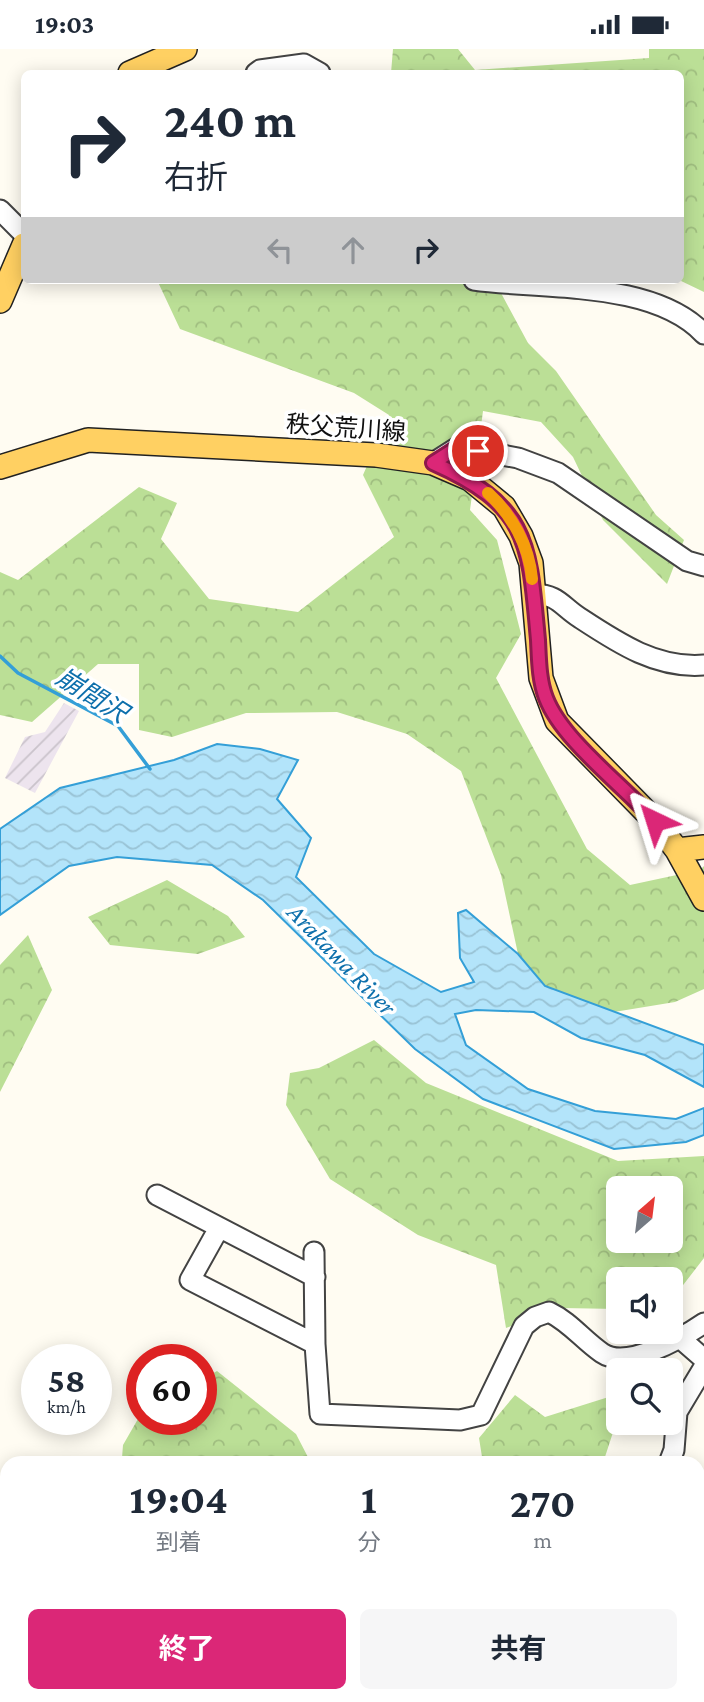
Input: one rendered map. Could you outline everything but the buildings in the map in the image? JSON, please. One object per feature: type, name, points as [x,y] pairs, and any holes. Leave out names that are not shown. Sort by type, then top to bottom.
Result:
[{"type":"main road","points":[[144,70],[185,49]]},
{"type":"main road","points":[[0,301],[21,252]]},
{"type":"main road","name":"秩父荒川線","points":[[0,467],[88,440],[376,455],[433,463],[470,479],[504,507],[521,536],[531,563],[541,678],[557,721],[630,792],[682,858],[704,899]]},
{"type":"main road","points":[[682,858],[704,847]]},
{"type":"street","points":[[260,70],[304,64],[315,70]]},
{"type":"street","points":[[0,210],[21,231]]},
{"type":"street","points":[[516,284],[600,292],[645,301],[679,313],[704,334]]},
{"type":"street","points":[[433,463],[458,447],[518,458],[558,473],[687,561],[704,566]]},
{"type":"street","points":[[534,594],[551,595],[578,617],[651,660],[684,667],[704,665]]},
{"type":"street","points":[[157,1195],[315,1277]]},
{"type":"street","points":[[219,1228],[190,1280],[315,1345]]},
{"type":"street","points":[[314,1252],[315,1345],[320,1414],[460,1420],[481,1415],[519,1337],[535,1317],[549,1312],[562,1318],[604,1355],[619,1358],[665,1344]]},
{"type":"street","points":[[683,1338],[704,1323]]},
{"type":"street","points":[[683,1341],[704,1359]]},
{"type":"street","points":[[672,1456],[677,1412],[704,1367]]},
{"type":"shaded area","points":[[64,703],[79,711],[35,793],[5,778],[25,737],[45,732]]},
{"type":"green space","points":[[393,49],[458,49],[475,70],[391,70]]},
{"type":"green space","points":[[649,49],[704,49],[704,292],[684,282],[684,70],[475,70],[649,58]]},
{"type":"green space","points":[[159,284],[496,284],[528,343],[556,371],[656,515],[684,540],[667,584],[603,520],[573,457],[541,422],[483,411],[470,510],[497,540],[521,634],[496,678],[587,849],[630,885],[700,870],[704,866],[704,989],[675,1002],[614,1012],[545,986],[518,954],[501,875],[461,771],[407,734],[337,712],[246,713],[172,737],[139,730],[139,664],[98,664],[32,722],[0,715],[0,572],[18,580],[139,487],[177,503],[161,539],[209,599],[298,612],[394,537],[363,475],[389,415],[354,393],[180,329]]},
{"type":"green space","points":[[167,880],[228,916],[245,937],[198,954],[110,945],[88,917]]},
{"type":"green space","points":[[28,935],[52,990],[0,1092],[0,965]]},
{"type":"green space","points":[[374,1040],[426,1083],[618,1161],[704,1156],[704,1258],[683,1285],[683,1267],[606,1267],[606,1309],[562,1308],[506,1328],[496,1265],[418,1235],[330,1179],[286,1105],[290,1073],[319,1068]]},
{"type":"green space","points":[[217,1371],[296,1434],[307,1456],[122,1456],[123,1445],[129,1435],[217,1435]]},
{"type":"green space","points":[[515,1395],[545,1417],[606,1398],[606,1435],[612,1435],[605,1456],[482,1456],[479,1438]]},
{"type":"water","name":"Arakawa River","points":[[217,744],[260,749],[298,760],[277,799],[311,838],[296,877],[374,954],[441,992],[474,982],[460,958],[458,913],[466,910],[518,954],[545,986],[704,1045],[704,1087],[645,1055],[581,1038],[534,1012],[476,1010],[455,1014],[466,1045],[528,1089],[595,1111],[676,1119],[704,1108],[704,1135],[686,1142],[614,1149],[483,1099],[415,1049],[263,900],[212,865],[117,857],[69,866],[0,915],[0,829],[60,788],[174,760]]},
{"type":"waterway","name":"崩間沢","points":[[0,656],[18,673],[118,726],[150,769]]},
{"type":"slow traffic","points":[[488,493],[504,507],[521,536],[531,563],[532,579]]},
{"type":"route","points":[[478,451],[458,447],[433,463],[470,479],[504,507],[521,536],[531,563],[545,697],[557,721],[630,792],[655,821]]}]
